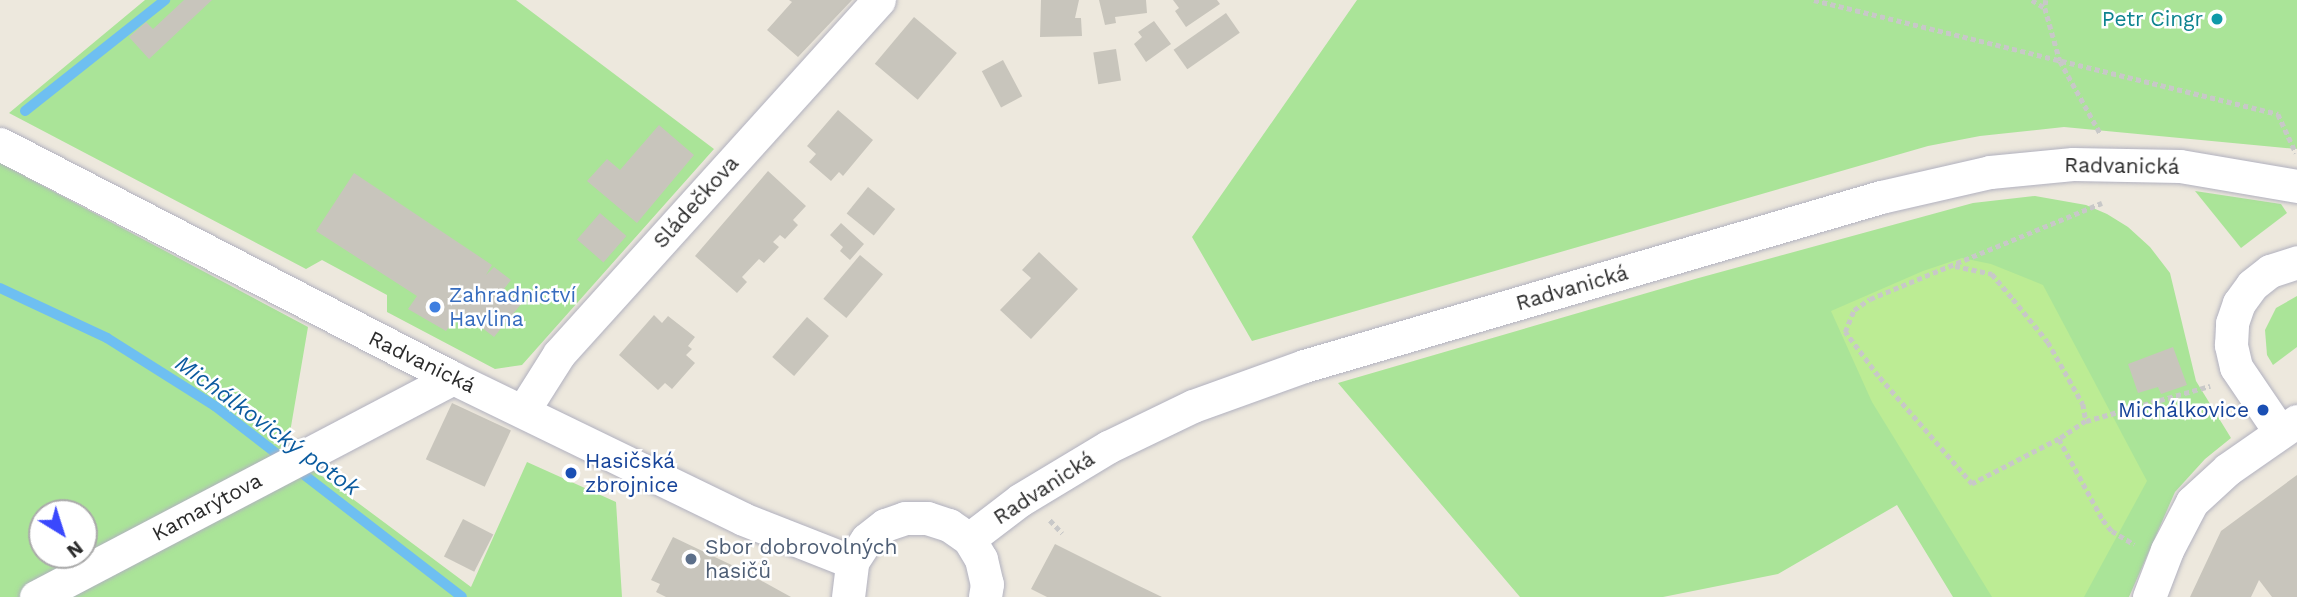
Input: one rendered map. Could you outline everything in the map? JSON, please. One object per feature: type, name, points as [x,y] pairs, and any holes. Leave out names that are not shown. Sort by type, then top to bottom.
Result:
[{"type":"street","name":"Sládečkova","points":[[523,411],[559,354],[879,0]]},
{"type":"street","name":"Radvanická","points":[[0,144],[453,378],[743,519],[852,562]]},
{"type":"street","name":"Radvanická","points":[[969,539],[1020,500],[1108,447],[1193,406],[1304,366],[1952,179],[2029,166],[2117,163],[2213,171],[2297,186]]},
{"type":"street","points":[[2149,597],[2165,554],[2192,502],[2228,470],[2288,427],[2236,367],[2231,345],[2232,323],[2239,303],[2252,285],[2270,271],[2297,262]]},
{"type":"street","name":"Kamarýtova","points":[[36,597],[453,378]]},
{"type":"street","points":[[848,597],[852,562],[867,539],[885,525],[905,518],[928,518],[949,525],[969,539],[981,559],[987,584],[985,597]]},
{"type":"path","points":[[1814,0],[2278,114],[2297,155]]},
{"type":"path","points":[[2032,0],[2045,8]]},
{"type":"path","points":[[2046,0],[2045,8],[2060,61],[2117,163]]},
{"type":"path","points":[[2102,203],[1870,299],[1854,310],[1844,332],[1878,376],[1972,484],[2059,439],[2086,421],[2211,385]]},
{"type":"path","points":[[1955,266],[1992,274],[2048,342],[2083,404],[2086,421]]},
{"type":"path","points":[[2059,439],[2103,520],[2112,531],[2132,543],[2165,554]]},
{"type":"path","points":[[1050,520],[1062,533]]},
{"type":"green space","points":[[145,0],[516,0],[714,149],[522,365],[495,369],[387,312],[387,295],[322,260],[306,269],[9,113]]},
{"type":"green space","points":[[1357,0],[2297,0],[2297,149],[2064,127],[1980,136],[1928,146],[1252,341],[1192,237]]},
{"type":"green space","points":[[0,163],[308,327],[287,450],[471,587],[527,462],[616,502],[622,597],[0,597]]},
{"type":"green space","points":[[2195,191],[2281,204],[2287,213],[2241,248]]},
{"type":"green space","points":[[2035,196],[2086,205],[2107,214],[2128,227],[2150,247],[2170,273],[2196,381],[2231,438],[2205,459],[2175,492],[2129,597],[1953,597],[1897,505],[1778,574],[1663,597],[1520,597],[1338,383],[1695,279],[1973,203]]},
{"type":"green space","points":[[1962,258],[1991,264],[2043,285],[2147,481],[2084,597],[1992,597],[1872,402],[1831,311],[1923,271]]},
{"type":"green space","points":[[2297,296],[2297,347],[2273,365],[2267,355],[2265,330],[2276,308]]},
{"type":"building","points":[[184,0],[212,0],[149,59],[129,37],[146,22],[153,29]]},
{"type":"building","points":[[789,0],[852,0],[798,57],[767,30],[792,2]]},
{"type":"building","points":[[1041,0],[1079,0],[1075,18],[1081,18],[1082,36],[1040,37]]},
{"type":"building","points":[[1099,0],[1146,0],[1147,13],[1115,17],[1116,23],[1105,25]]},
{"type":"building","points":[[1173,0],[1217,0],[1220,4],[1186,27],[1175,11],[1179,8]]},
{"type":"building","points":[[1226,13],[1240,33],[1187,69],[1174,50]]},
{"type":"building","points":[[914,17],[957,53],[918,100],[875,64]]},
{"type":"building","points":[[1154,21],[1171,44],[1146,62],[1134,44],[1142,37],[1138,32]]},
{"type":"building","points":[[1116,49],[1121,81],[1098,84],[1093,53]]},
{"type":"building","points":[[1003,60],[1022,96],[1001,107],[982,71]]},
{"type":"building","points":[[838,110],[873,140],[843,176],[839,172],[831,181],[809,162],[816,154],[807,146]]},
{"type":"building","points":[[659,125],[694,155],[637,223],[587,181],[607,159],[620,170]]},
{"type":"building","points":[[768,171],[806,206],[793,220],[798,225],[785,239],[780,235],[773,242],[779,247],[764,263],[759,259],[742,277],[747,282],[737,293],[695,256]]},
{"type":"building","points":[[354,173],[492,265],[486,275],[494,267],[511,280],[504,289],[522,303],[494,337],[460,311],[446,331],[408,309],[417,296],[316,231]]},
{"type":"building","points":[[868,187],[895,209],[874,235],[847,213]]},
{"type":"building","points":[[600,213],[626,236],[603,262],[577,239]]},
{"type":"building","points":[[841,223],[864,244],[850,260],[840,251],[843,247],[830,235]]},
{"type":"building","points":[[1039,252],[1078,289],[1031,339],[1000,310],[1031,278],[1022,270]]},
{"type":"building","points":[[860,255],[883,274],[846,318],[823,299]]},
{"type":"building","points":[[654,315],[662,323],[668,316],[695,337],[688,346],[692,349],[686,355],[695,363],[672,389],[665,383],[658,390],[619,355]]},
{"type":"building","points":[[807,317],[829,336],[794,376],[772,357]]},
{"type":"building","points":[[2173,347],[2187,385],[2161,394],[2158,387],[2138,393],[2128,364]]},
{"type":"building","points":[[452,403],[511,430],[485,487],[426,459]]},
{"type":"building","points":[[2297,475],[2297,597],[2272,597],[2259,580],[2251,597],[2190,597],[2221,531]]},
{"type":"building","points":[[463,519],[493,534],[474,572],[444,556]]},
{"type":"building","name":"Sbor dobrovolných hasičů","points":[[673,537],[791,597],[666,597],[656,592],[660,584],[651,580]]},
{"type":"building","points":[[1055,544],[1162,597],[1047,597],[1031,589]]},
{"type":"waterway","points":[[25,111],[165,0]]},
{"type":"waterway","name":"Michálkovický potok","points":[[0,288],[107,338],[215,406],[462,597]]},
{"type":"place","name":"Petr Cingr","points":[[2217,19]]},
{"type":"place","name":"Zahradnictví Havlina","points":[[435,307]]},
{"type":"place","name":"Michálkovice","points":[[2263,410]]},
{"type":"place","name":"Hasičská zbrojnice","points":[[571,473]]},
{"type":"place","name":"Sbor dobrovolných hasičů","points":[[691,559]]}]
